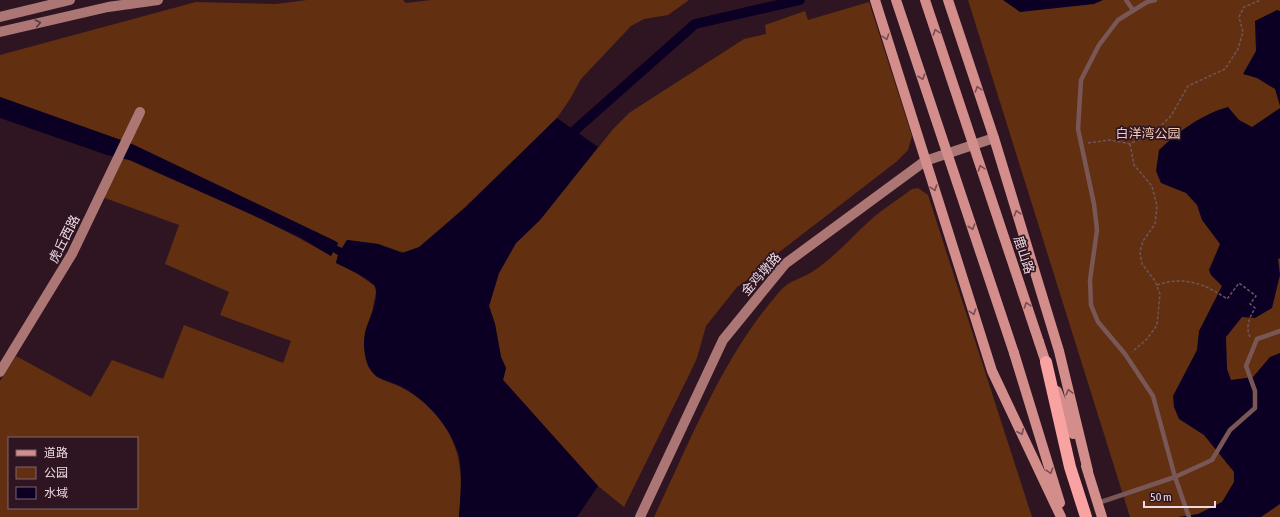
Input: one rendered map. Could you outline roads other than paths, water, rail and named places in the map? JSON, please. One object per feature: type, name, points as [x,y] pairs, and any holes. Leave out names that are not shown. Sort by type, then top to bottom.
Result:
[{"type":"highway","points":[[1046,362],[1070,467],[1086,517]]},
{"type":"main road","points":[[874,0],[992,371],[1061,517]]},
{"type":"main road","points":[[896,0],[1014,354],[1064,517]]},
{"type":"main road","name":"鹿山路","points":[[926,0],[1039,342],[1088,471],[1102,517]]},
{"type":"main road","points":[[948,0],[994,138],[1059,351],[1088,471]]},
{"type":"street","points":[[0,17],[70,0]]},
{"type":"street","points":[[0,32],[108,7],[158,0]]},
{"type":"street","name":"虎丘西路","points":[[0,372],[72,254],[140,112]]},
{"type":"street","name":"金鸡墩路","points":[[640,517],[722,340],[785,264],[925,160],[994,138]]},
{"type":"lane","points":[[1126,0],[1134,10]]},
{"type":"lane","points":[[1155,0],[1146,2],[1118,20],[1099,45],[1081,80],[1078,130],[1094,204],[1097,230],[1090,280],[1091,305],[1098,322],[1127,357],[1153,396],[1175,477],[1189,517]]},
{"type":"lane","points":[[1098,503],[1175,477],[1212,460],[1230,430],[1255,408],[1255,391],[1246,366],[1257,339],[1280,331]]},
{"type":"water","points":[[1003,0],[1103,0],[1094,4],[1020,12]]},
{"type":"water","points":[[1277,10],[1280,11],[1280,106],[1275,89],[1257,78],[1243,74],[1256,51],[1255,21]]},
{"type":"water","points":[[0,97],[132,144],[335,241],[338,243],[337,246],[342,248],[347,240],[378,244],[402,253],[419,247],[466,207],[557,118],[598,147],[540,220],[516,243],[499,273],[489,306],[495,324],[501,357],[506,368],[503,380],[598,486],[577,517],[459,517],[461,471],[459,456],[455,445],[437,415],[410,392],[376,376],[370,369],[365,356],[364,340],[366,328],[374,308],[376,288],[365,278],[336,263],[338,255],[333,252],[331,256],[301,238],[130,160],[107,155],[0,118]]},
{"type":"water","points":[[1228,107],[1239,120],[1252,127],[1280,108],[1280,258],[1278,259],[1280,275],[1272,308],[1255,318],[1242,317],[1226,337],[1227,369],[1231,380],[1253,377],[1270,357],[1280,353],[1280,504],[1261,517],[1178,517],[1198,514],[1222,502],[1234,482],[1234,472],[1204,435],[1179,419],[1174,407],[1173,396],[1197,350],[1199,331],[1222,286],[1211,275],[1209,270],[1220,244],[1202,220],[1197,205],[1186,193],[1161,183],[1156,171],[1159,150],[1166,143],[1191,124],[1209,114]]},
{"type":"waterway","points":[[566,141],[574,131],[695,24],[800,0]]},
{"type":"park label","name":"白洋湾公园","points":[[1148,133]]}]
